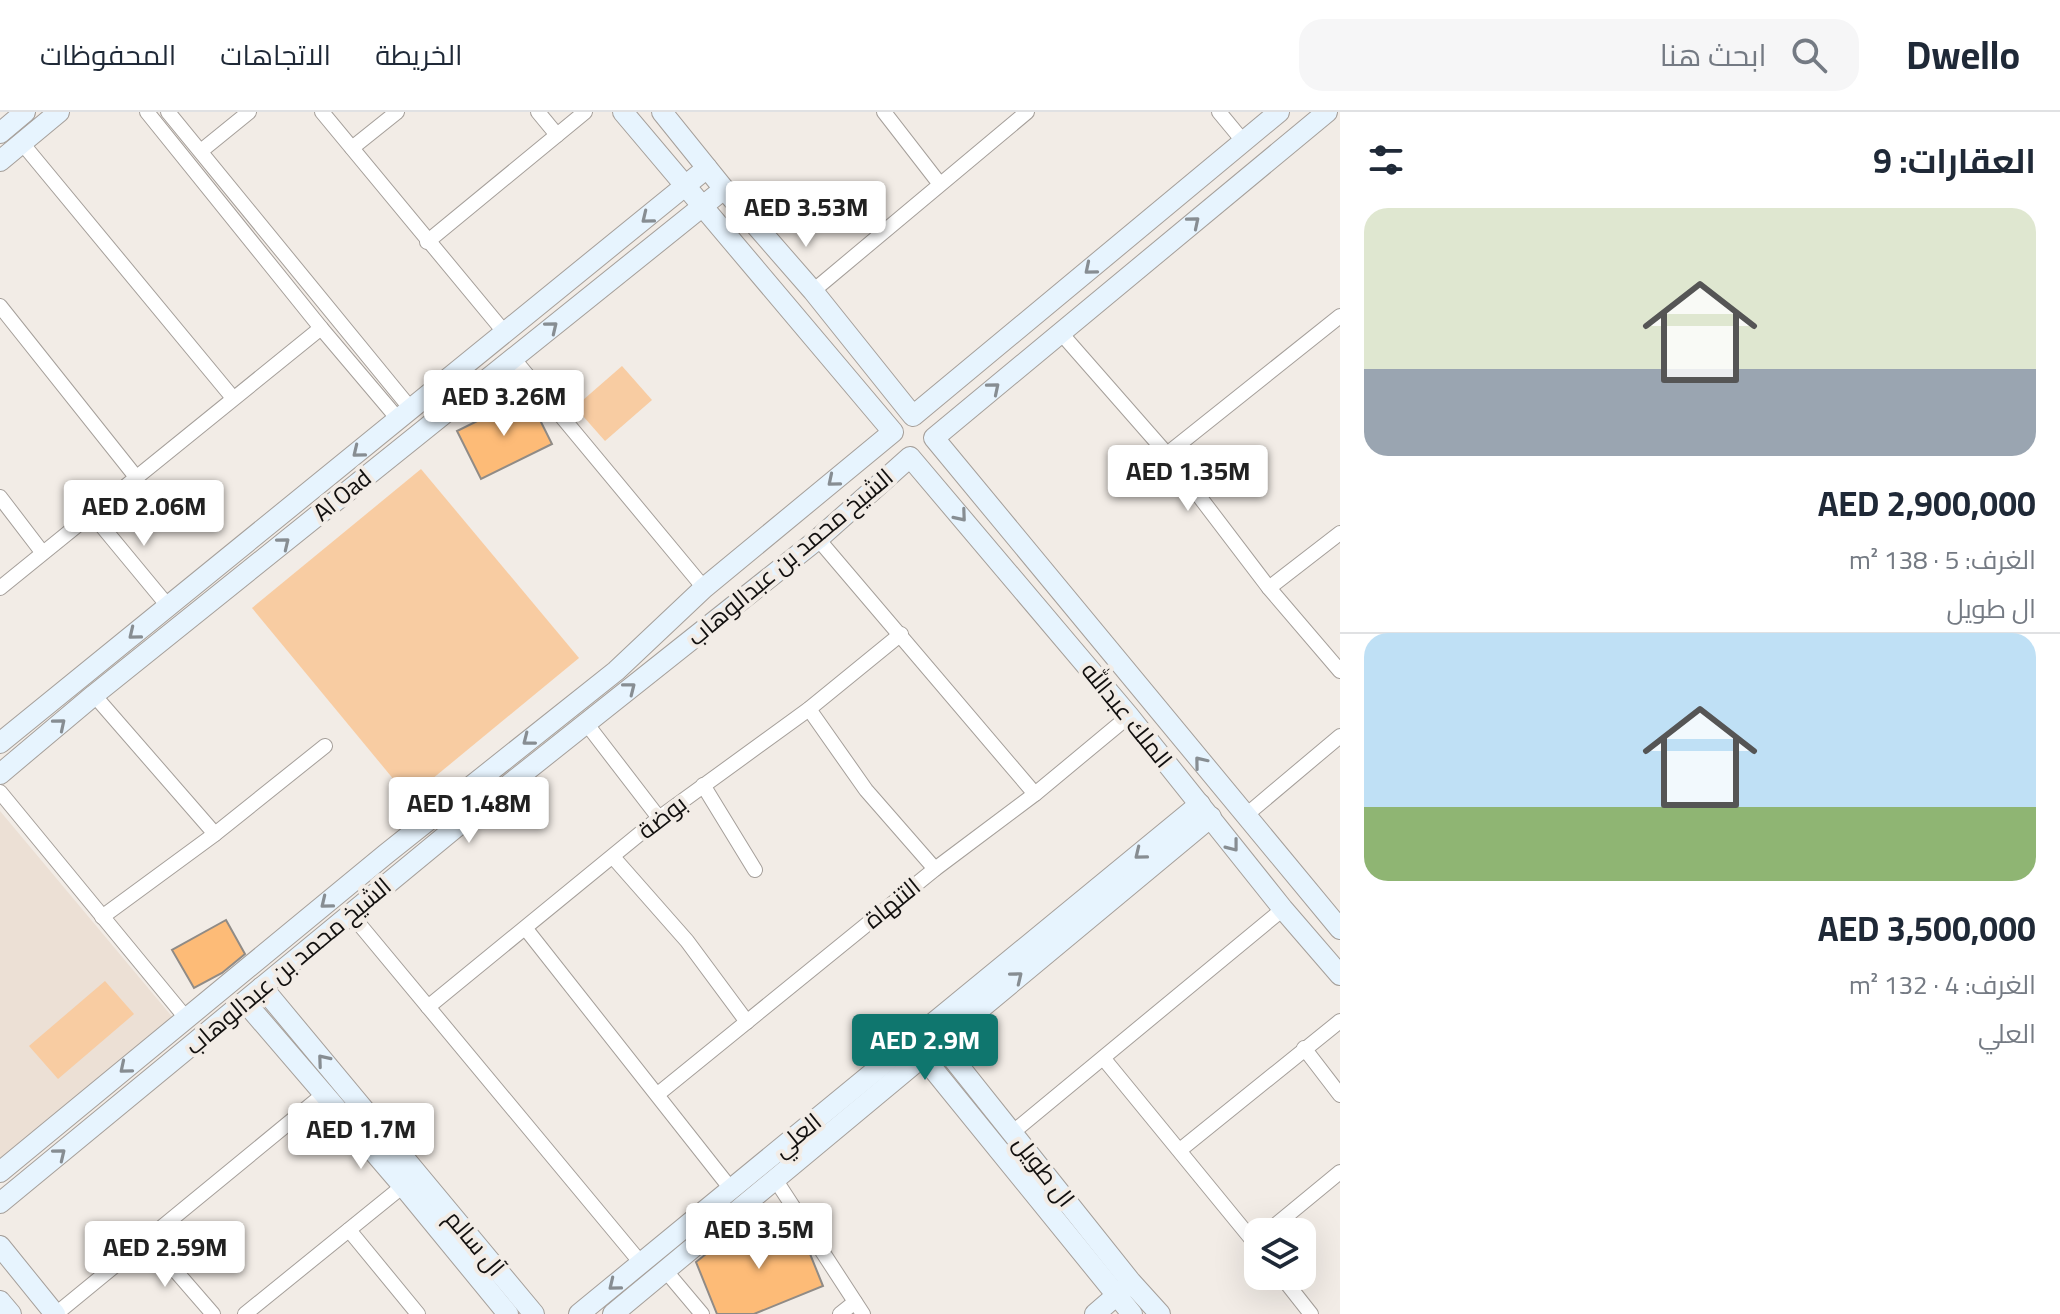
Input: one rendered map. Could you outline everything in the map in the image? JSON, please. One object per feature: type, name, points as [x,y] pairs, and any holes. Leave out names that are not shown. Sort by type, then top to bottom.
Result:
[{"type":"street","points":[[0,133],[25,112]]},
{"type":"street","points":[[0,161],[59,112]]},
{"type":"street","points":[[147,112],[321,328],[405,414]]},
{"type":"street","points":[[168,112],[405,414]]},
{"type":"street","points":[[201,151],[249,112]]},
{"type":"street","points":[[322,112],[505,333]]},
{"type":"street","points":[[352,148],[397,112]]},
{"type":"street","points":[[538,112],[557,135]]},
{"type":"street","points":[[427,242],[585,112]]},
{"type":"street","points":[[623,112],[893,432]]},
{"type":"street","points":[[662,112],[813,291],[913,416],[926,420],[934,438]]},
{"type":"street","points":[[884,112],[939,183]]},
{"type":"street","points":[[813,291],[1027,112]]},
{"type":"street","points":[[1219,112],[1243,141]]},
{"type":"street","points":[[1279,112],[913,416],[900,420],[893,432],[898,450],[910,457],[923,454],[934,438],[1327,112]]},
{"type":"street","points":[[22,143],[233,398]]},
{"type":"street","name":"Al Oad","points":[[0,743],[707,168]]},
{"type":"street","name":"Al Oad","points":[[0,774],[724,189]]},
{"type":"street","points":[[1,308],[136,477]]},
{"type":"street","points":[[1167,454],[1340,316]]},
{"type":"street","points":[[0,588],[321,328]]},
{"type":"street","points":[[1060,332],[1167,454],[1269,588],[1340,671]]},
{"type":"street","points":[[513,358],[704,588]]},
{"type":"street","name":"الشيخ محمد بن عبدالوهاب","points":[[0,1172],[424,824],[616,671],[704,588],[893,432]]},
{"type":"street","name":"الملك عبدالله","points":[[934,438],[1340,929]]},
{"type":"street","name":"الشيخ محمد بن عبدالوهاب","points":[[0,1203],[350,913],[818,539],[910,457]]},
{"type":"street","name":"الملك عبدالله","points":[[910,457],[1129,716],[1283,909],[1340,975]]},
{"type":"street","points":[[0,497],[42,552]]},
{"type":"street","points":[[91,513],[168,606]]},
{"type":"street","points":[[1269,588],[1340,533]]},
{"type":"street","points":[[818,539],[1035,794]]},
{"type":"street","name":"بوضة","points":[[428,1007],[659,818],[809,709],[901,634]]},
{"type":"street","points":[[94,695],[215,834]]},
{"type":"street","points":[[809,709],[866,790],[935,869]]},
{"type":"street","name":"التنهاة","points":[[658,1094],[1129,716]]},
{"type":"street","points":[[586,723],[659,818]]},
{"type":"street","points":[[1245,816],[1340,736]]},
{"type":"street","points":[[102,917],[215,834],[325,746]]},
{"type":"street","points":[[703,785],[755,870]]},
{"type":"street","points":[[0,792],[186,1018]]},
{"type":"street","name":"العلي","points":[[579,1314],[731,1189],[934,1034],[1205,811]]},
{"type":"street","points":[[424,824],[439,841]]},
{"type":"street","points":[[613,857],[687,941],[747,1022]]},
{"type":"street","points":[[1013,1132],[1283,909]]},
{"type":"street","points":[[350,913],[641,1263]]},
{"type":"street","points":[[526,929],[731,1189]]},
{"type":"street","name":"آل سالم","points":[[262,987],[534,1314]]},
{"type":"street","name":"آل سالم","points":[[245,1002],[508,1314]]},
{"type":"street","points":[[1180,1150],[1340,1021]]},
{"type":"street","name":"ال طويل","points":[[934,1034],[1013,1132],[1123,1289],[1131,1314]]},
{"type":"street","name":"العلي","points":[[613,1314],[775,1179],[916,1048]]},
{"type":"street","name":"ال طويل","points":[[916,1048],[1123,1289],[1155,1308]]},
{"type":"street","points":[[1304,1048],[1340,1095]]},
{"type":"street","points":[[1104,1059],[1244,1227]]},
{"type":"street","points":[[0,1246],[56,1314],[324,1094]]},
{"type":"street","points":[[1284,1218],[1340,1172]]},
{"type":"street","points":[[775,1179],[859,1308],[840,1314]]},
{"type":"street","points":[[245,1314],[403,1186]]},
{"type":"street","points":[[349,1230],[418,1314]]},
{"type":"street","points":[[147,1238],[213,1314]]},
{"type":"street","points":[[665,1270],[702,1314]]},
{"type":"street","points":[[1095,1314],[1123,1289]]},
{"type":"street","points":[[1292,1290],[1311,1314]]},
{"type":"street","points":[[0,1301],[11,1314]]},
{"type":"street","points":[[1131,1314],[1155,1308]]},
{"type":"shaded area","points":[[622,366],[652,400],[605,441],[575,407]]},
{"type":"shaded area","points":[[421,469],[579,658],[409,798],[252,608]]},
{"type":"shaded area","points":[[0,811],[174,1019],[0,1163]]},
{"type":"shaded area","points":[[105,981],[134,1014],[58,1079],[29,1046]]},
{"type":"building","points":[[528,396],[552,444],[481,479],[457,431]]},
{"type":"building","points":[[226,920],[245,954],[222,973],[194,988],[172,950]]},
{"type":"building","points":[[789,1218],[806,1244],[823,1286],[754,1314],[717,1314],[696,1262],[711,1250]]}]
